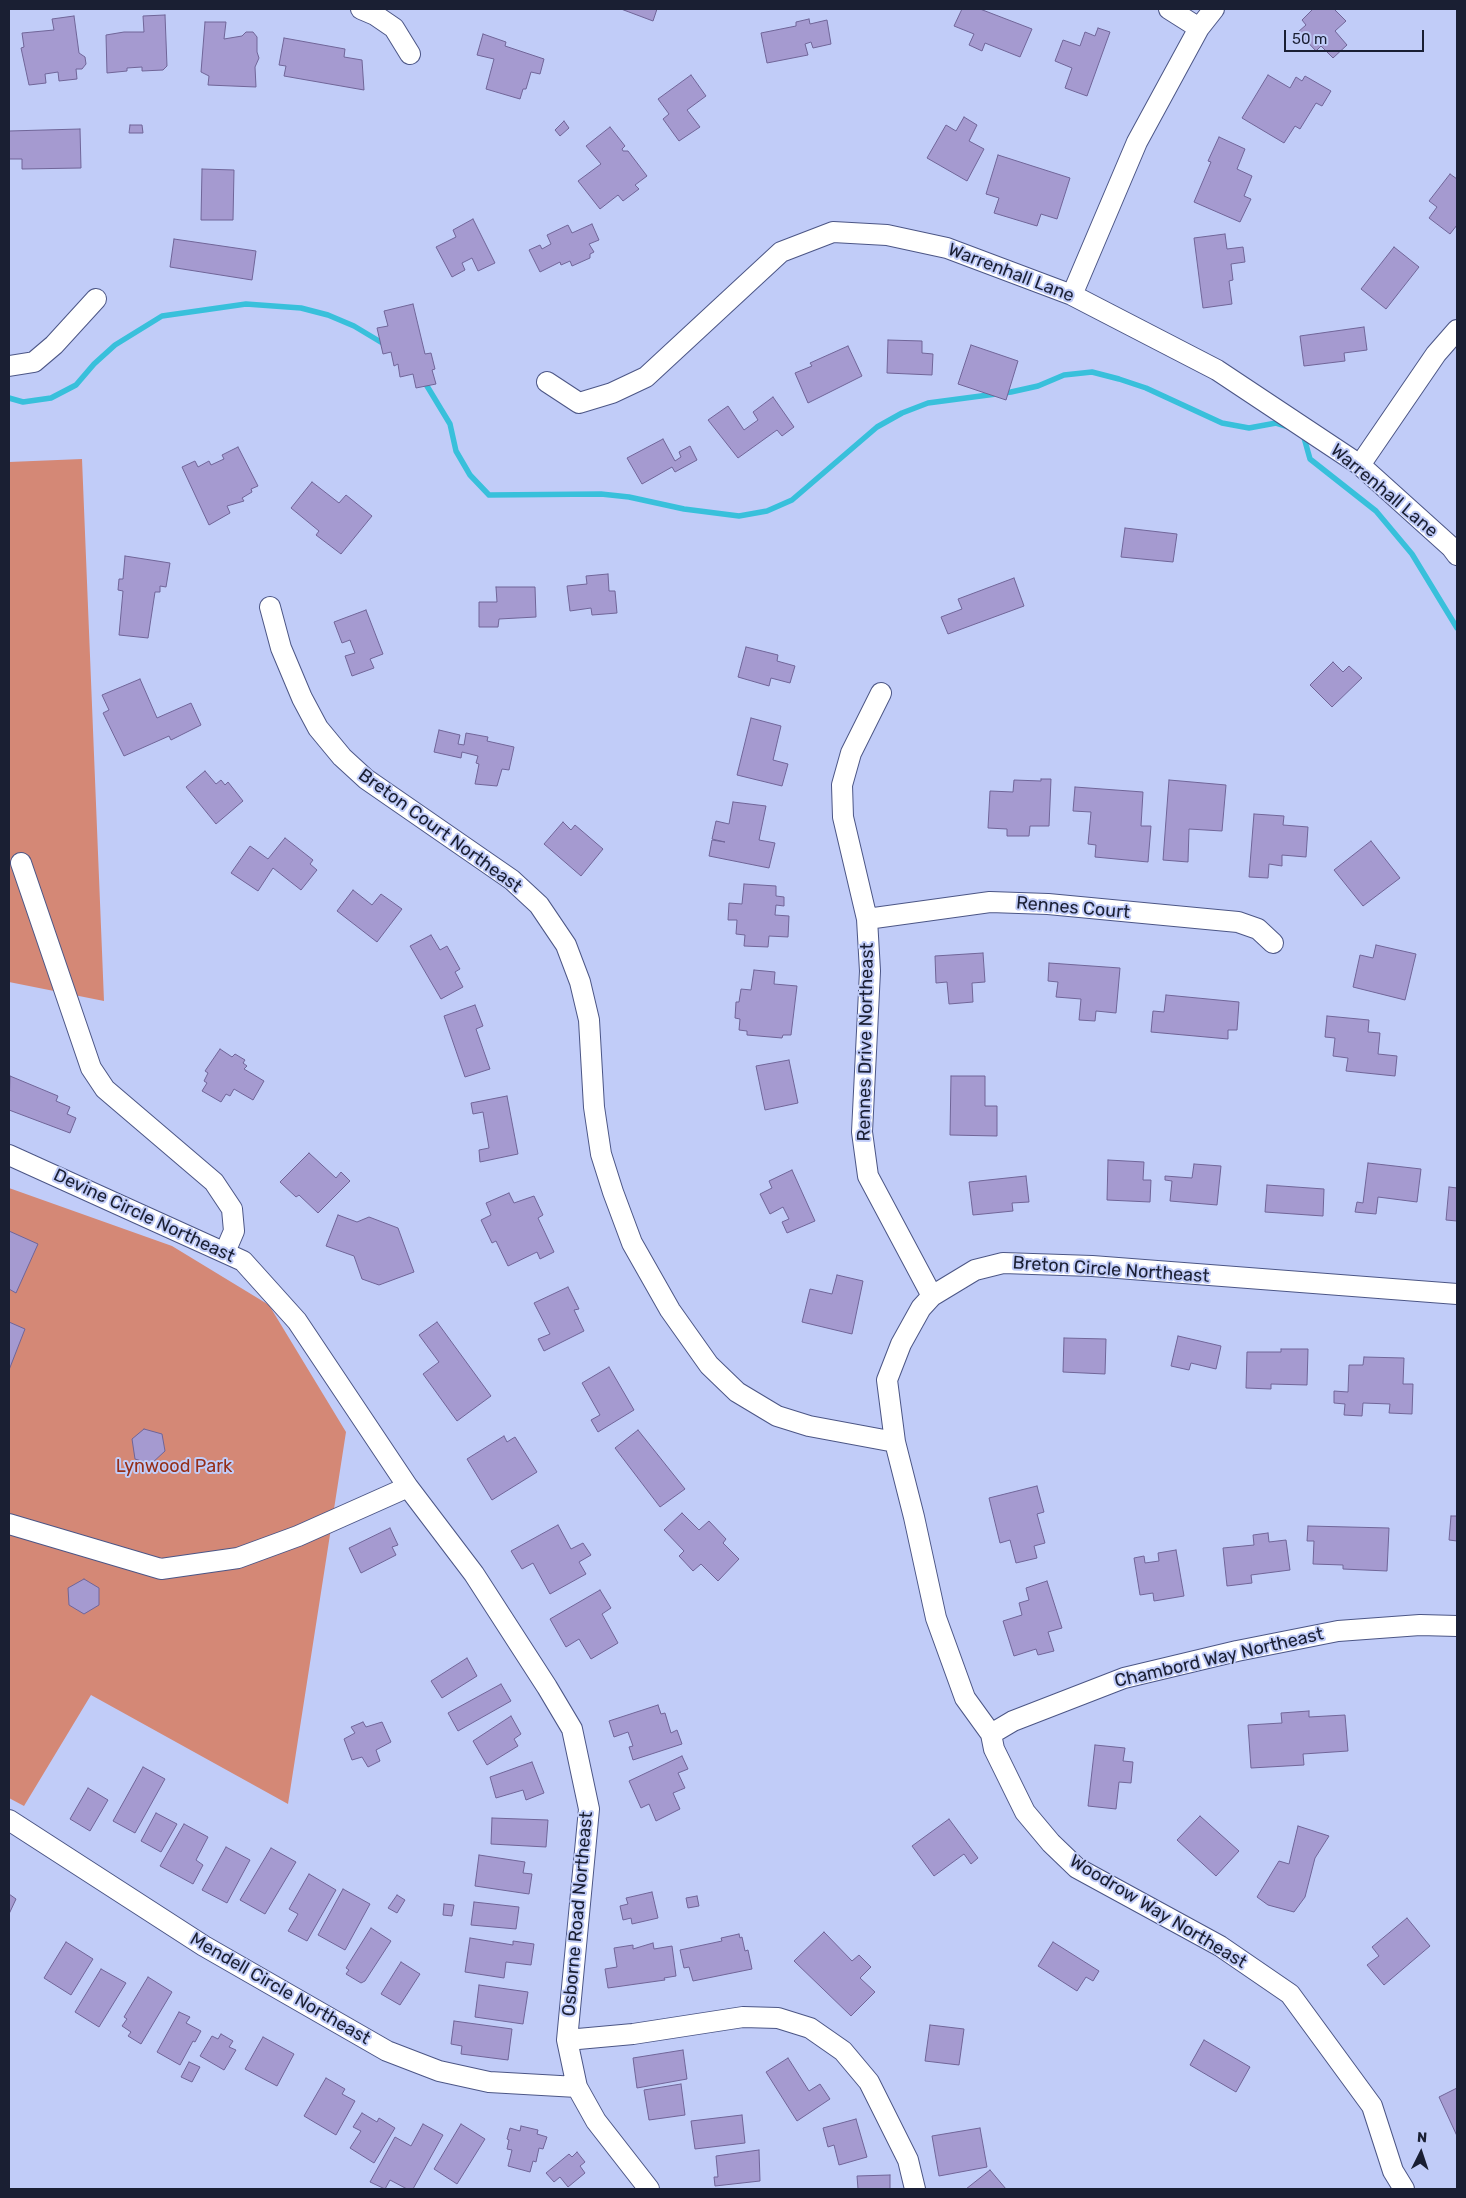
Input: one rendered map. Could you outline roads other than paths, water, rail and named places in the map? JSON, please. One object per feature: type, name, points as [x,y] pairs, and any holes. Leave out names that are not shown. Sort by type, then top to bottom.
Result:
[{"type":"street","points":[[362,9],[394,28],[410,54]]},
{"type":"street","points":[[1169,9],[1199,28]]},
{"type":"street","points":[[1072,295],[1137,142],[1199,28],[1214,9]]},
{"type":"street","name":"Warrenhall Lane","points":[[547,382],[579,403],[612,393],[646,377],[782,252],[833,232],[887,235],[947,248],[1072,295],[1217,370],[1360,465],[1451,547],[1457,555]]},
{"type":"street","points":[[9,366],[34,362],[54,346],[96,299]]},
{"type":"street","points":[[1360,465],[1436,354],[1457,330]]},
{"type":"street","name":"Breton Court Northeast","points":[[270,607],[281,648],[302,698],[318,728],[342,757],[366,778],[512,880],[539,905],[566,945],[580,982],[589,1020],[598,1135],[601,1154],[612,1192],[632,1243],[641,1260],[670,1310],[709,1365],[737,1392],[776,1416],[809,1426],[895,1442]]},
{"type":"street","name":"Rennes Drive Northeast","points":[[880,693],[851,753],[842,785],[843,817],[867,919],[870,971],[862,1132],[868,1176],[932,1296]]},
{"type":"street","points":[[21,863],[91,1068],[105,1089],[214,1182],[232,1209],[234,1230],[225,1252]]},
{"type":"street","name":"Rennes Court","points":[[867,919],[990,902],[1048,904],[1238,922],[1258,929],[1273,943]]},
{"type":"street","name":"Devine Circle Northeast","points":[[9,1154],[243,1261],[297,1321],[408,1487]]},
{"type":"street","name":"Breton Circle Northeast","points":[[895,1442],[887,1380],[900,1344],[921,1308],[932,1296],[975,1270],[1003,1263],[1092,1266],[1457,1294]]},
{"type":"street","name":"Woodrow Way Northeast","points":[[895,1442],[936,1618],[965,1698],[991,1734],[994,1750],[1025,1812],[1051,1843],[1077,1868],[1220,1946],[1290,1994],[1372,2106],[1393,2171],[1404,2189]]},
{"type":"street","points":[[9,1524],[161,1569],[238,1558],[298,1536],[408,1487]]},
{"type":"street","name":"Osborne Road Northeast","points":[[408,1487],[474,1574],[572,1729],[590,1809],[567,2040],[577,2087],[596,2121],[649,2189]]},
{"type":"street","name":"Chambord Way Northeast","points":[[991,1734],[1013,1720],[1124,1678],[1338,1630],[1420,1625],[1457,1626]]},
{"type":"street","name":"Mendell Circle Northeast","points":[[9,1820],[204,1946],[387,2051],[439,2071],[489,2082],[577,2087]]},
{"type":"street","points":[[567,2040],[633,2034],[743,2017],[778,2018],[810,2028],[843,2050],[869,2082],[908,2160],[915,2189]]},
{"type":"waterway","points":[[9,398],[23,402],[51,398],[76,385],[94,364],[115,345],[162,316],[246,304],[301,308],[328,315],[354,326],[384,344]]},
{"type":"waterway","points":[[424,381],[450,424],[456,451],[470,475],[489,495],[601,494],[629,497],[684,509],[739,516],[767,511],[792,500],[877,427],[902,413],[928,403],[1011,392],[1038,386],[1064,375],[1092,372],[1119,379],[1146,388],[1222,423],[1249,428],[1276,423],[1289,427]]},
{"type":"waterway","points":[[1303,434],[1310,459],[1376,511],[1412,554],[1457,628]]},
{"type":"park label","name":"Lynwood Park","points":[[174,1467]]}]
